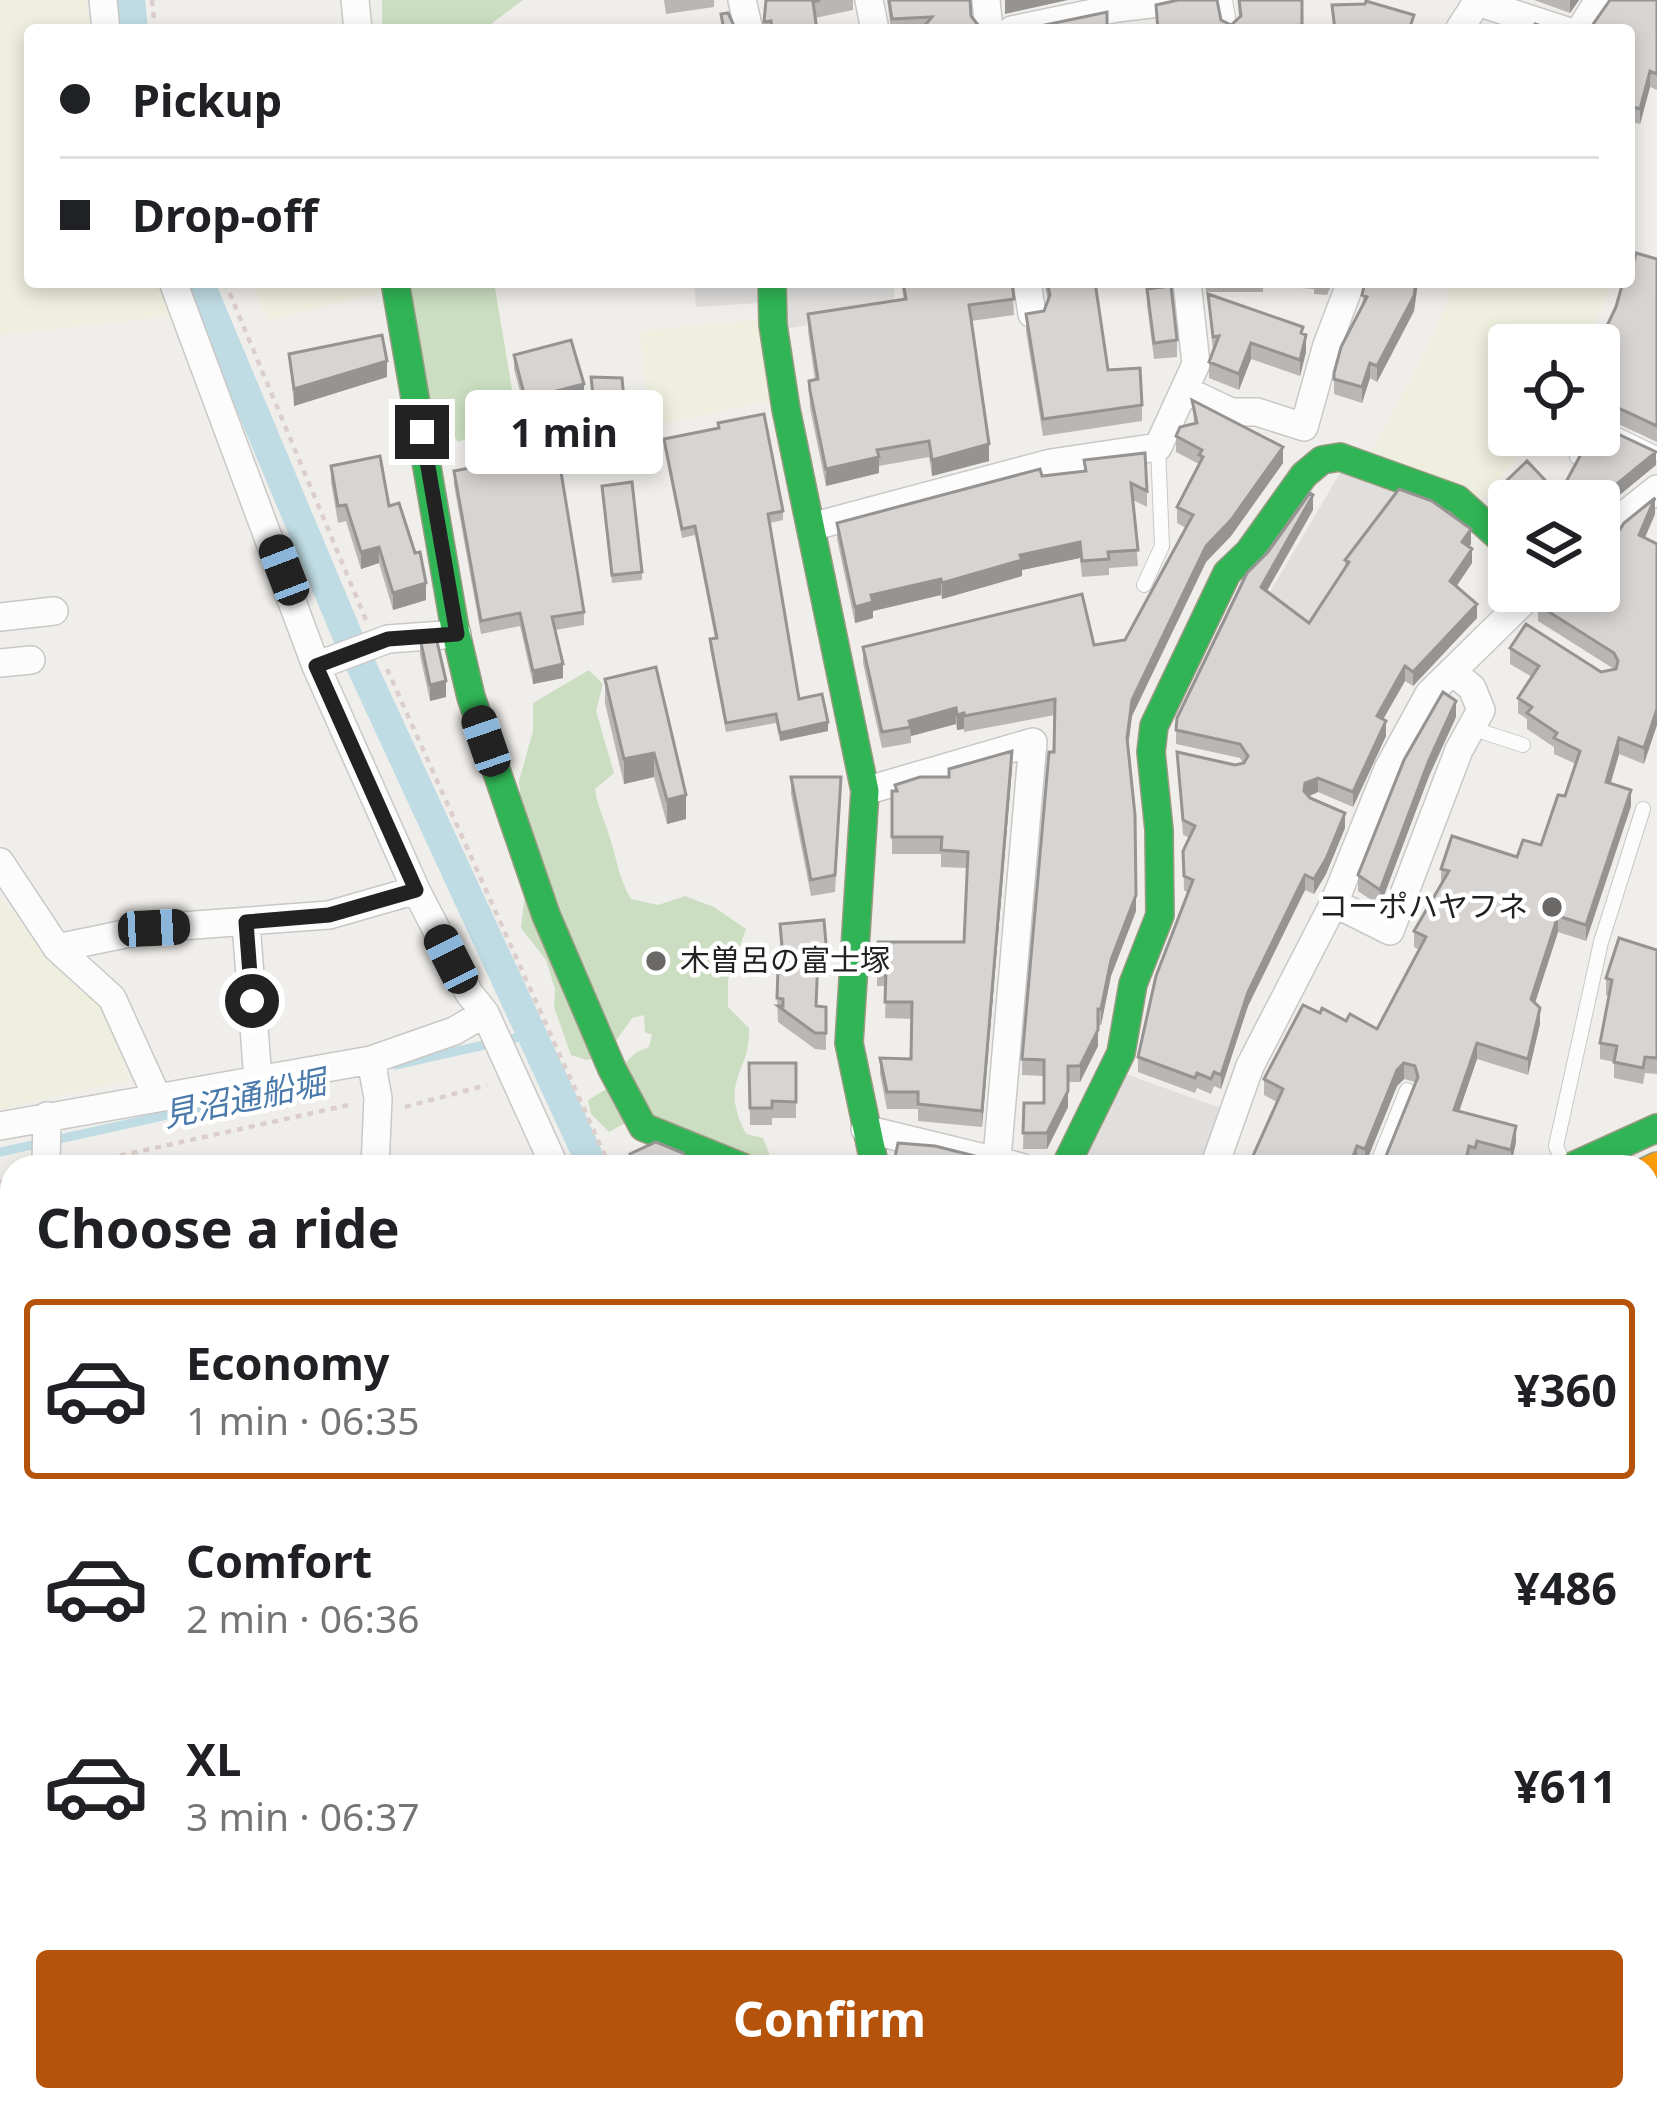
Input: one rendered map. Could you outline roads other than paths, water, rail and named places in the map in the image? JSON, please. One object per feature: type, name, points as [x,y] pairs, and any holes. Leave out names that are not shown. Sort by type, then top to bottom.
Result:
[{"type":"street","points":[[1049,24],[1183,0]]},
{"type":"street","points":[[1477,1],[1546,24]]},
{"type":"street","points":[[175,288],[416,890],[469,993],[485,1013],[550,1155]]},
{"type":"street","points":[[396,288],[472,697],[546,915],[612,1070],[643,1127],[712,1155]]},
{"type":"street","points":[[772,288],[786,409],[811,526],[850,650],[866,791],[850,1043],[872,1155]]},
{"type":"street","points":[[1028,288],[1032,314]]},
{"type":"street","points":[[811,526],[1051,463],[1158,447],[1196,364],[1187,288]]},
{"type":"street","points":[[1231,412],[1257,412],[1304,427],[1327,344],[1350,288]]},
{"type":"street","points":[[1187,391],[1306,445],[1322,460]]},
{"type":"street","points":[[1071,1155],[1121,1053],[1133,984],[1160,915],[1162,754],[1154,726],[1227,573],[1249,552],[1304,475],[1322,460],[1354,460],[1456,499],[1488,527]]},
{"type":"street","points":[[1620,518],[1657,489]]},
{"type":"street","points":[[0,617],[54,611]]},
{"type":"street","points":[[1218,1155],[1250,1066],[1334,904],[1358,821],[1430,694],[1519,623],[1524,612]]},
{"type":"street","points":[[326,662],[388,639],[457,634]]},
{"type":"street","points":[[0,663],[31,660]]},
{"type":"street","points":[[1334,904],[1390,931],[1480,710],[1472,688],[1454,673]]},
{"type":"street","points":[[866,791],[1033,742],[1009,1155]]},
{"type":"street","points":[[0,862],[58,948],[112,998],[157,1097]]},
{"type":"street","points":[[58,948],[154,928],[329,915],[416,890]]},
{"type":"street","points":[[246,922],[258,1080]]},
{"type":"street","points":[[0,1126],[371,1060],[454,1031],[485,1013]]},
{"type":"street","points":[[371,1060],[377,1105],[375,1155]]},
{"type":"street","points":[[46,1155],[47,1116]]},
{"type":"street","points":[[1595,1155],[1657,1128]]},
{"type":"street","points":[[866,1129],[975,1155]]},
{"type":"lane","points":[[1620,436],[1657,454]]},
{"type":"lane","points":[[1144,585],[1162,546],[1158,447]]},
{"type":"lane","points":[[1471,728],[1523,745]]},
{"type":"lane","points":[[1561,1155],[1556,1146],[1601,941],[1643,809]]},
{"type":"lane","points":[[1381,1155],[1407,1090]]},
{"type":"waterway","points":[[130,0],[132,24]]},
{"type":"waterway","points":[[202,288],[348,637],[587,1155]]},
{"type":"waterway","name":"見沼通船堀","points":[[511,1039],[534,1034]]},
{"type":"waterway","name":"見沼通船堀","points":[[395,1065],[489,1044]]},
{"type":"waterway","name":"見沼通船堀","points":[[0,1152],[290,1088]]},
{"type":"place","name":"コーポハヤフネ","points":[[1552,907]]},
{"type":"place","name":"木曽呂の富士塚","points":[[656,961]]}]
